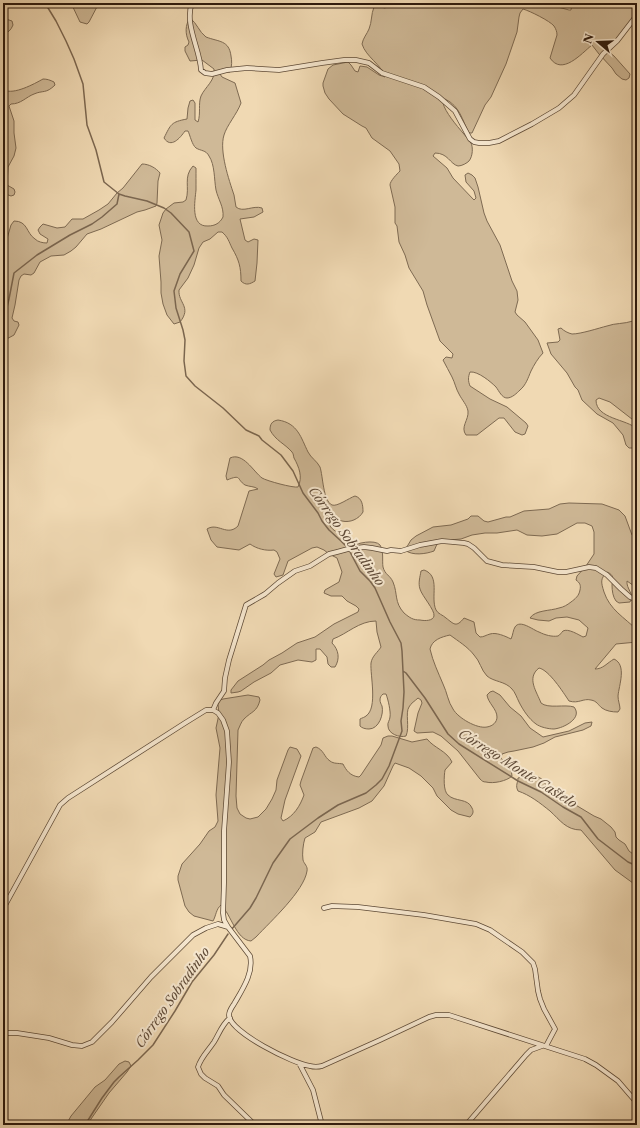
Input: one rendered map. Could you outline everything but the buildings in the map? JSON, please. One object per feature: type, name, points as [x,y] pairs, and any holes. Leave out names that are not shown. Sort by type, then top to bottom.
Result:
[{"type":"street","points":[[192,3],[189,11],[191,28],[201,70],[203,72],[212,74],[227,70],[247,68],[279,70],[322,62],[344,60],[356,60],[369,63],[382,73],[424,87],[439,97],[455,111],[470,139],[478,143],[498,142],[558,109],[584,83],[604,54],[617,41],[637,16]]},
{"type":"street","points":[[213,710],[223,693],[229,660],[246,605],[265,594],[299,569],[310,566],[329,554],[348,549],[364,547],[387,552],[391,550],[401,551],[442,540],[464,543],[474,548],[488,560],[502,565],[534,567],[558,572],[566,572],[588,567],[596,568],[607,575],[630,597],[637,600]]},
{"type":"street","points":[[3,909],[60,806],[68,798],[206,710],[213,710],[221,717],[228,735],[229,762],[224,830],[224,920],[250,956],[251,960],[245,985],[229,1014],[236,1027],[262,1046],[299,1063],[309,1066],[322,1066],[429,1017],[436,1015],[448,1015],[585,1059],[618,1081],[637,1103]]},
{"type":"street","points":[[324,908],[337,906],[358,907],[424,915],[476,924],[490,930],[522,952],[533,963],[540,999],[555,1029],[544,1046],[531,1050],[526,1055],[466,1125]]},
{"type":"street","points":[[3,1024],[5,1028],[4,1034],[17,1033],[49,1038],[72,1045],[82,1046],[92,1042],[112,1022],[155,973],[193,935],[218,924],[228,927]]},
{"type":"street","points":[[230,1018],[223,1025],[198,1067],[201,1074],[218,1086],[224,1095],[255,1125]]},
{"type":"street","points":[[299,1063],[313,1090],[322,1125]]},
{"type":"shaded area","points":[[71,3],[99,3],[87,24],[80,22]]},
{"type":"shaded area","points":[[388,3],[543,3],[571,10],[572,3],[637,3],[637,16],[619,37],[607,47],[608,51],[630,74],[629,78],[626,80],[622,79],[616,74],[592,45],[571,62],[560,65],[555,63],[550,58],[557,35],[555,27],[544,19],[523,9],[520,13],[517,32],[506,64],[472,133],[469,133],[454,105],[445,99],[443,103],[452,119],[470,142],[472,154],[468,162],[458,166],[439,153],[435,153],[433,156],[447,168],[453,178],[474,200],[476,198],[474,191],[466,182],[465,175],[468,173],[475,178],[484,213],[500,245],[512,281],[517,291],[518,300],[515,312],[525,322],[538,340],[543,353],[539,357],[524,386],[511,397],[504,397],[494,385],[484,377],[477,373],[470,372],[470,386],[490,399],[507,407],[526,423],[528,426],[525,434],[522,435],[515,432],[504,418],[499,418],[477,435],[466,435],[464,432],[468,411],[443,360],[446,357],[452,358],[453,354],[440,341],[423,291],[409,268],[399,242],[397,226],[395,223],[395,207],[390,183],[400,171],[399,164],[390,151],[372,138],[366,128],[343,114],[325,93],[323,83],[328,69],[333,65],[348,62],[355,71],[358,72],[360,66],[367,67],[385,77],[380,68],[364,49],[362,44],[370,26],[374,7],[377,6],[385,8],[388,6]]},
{"type":"shaded area","points":[[3,18],[12,21],[13,25],[9,31],[3,34]]},
{"type":"shaded area","points":[[190,18],[206,37],[223,42],[230,51],[232,62],[230,72],[223,72],[220,74],[222,77],[235,83],[241,103],[224,135],[223,149],[225,165],[236,207],[239,209],[245,209],[259,207],[262,208],[263,212],[254,217],[240,219],[245,240],[248,242],[254,239],[258,240],[255,281],[245,284],[241,281],[240,268],[236,256],[226,236],[222,232],[218,232],[210,239],[203,242],[199,248],[188,278],[179,290],[185,312],[180,322],[174,324],[167,315],[161,293],[159,256],[162,240],[159,225],[166,209],[174,203],[183,202],[186,200],[187,178],[193,166],[196,168],[195,212],[198,222],[202,225],[213,225],[217,224],[223,217],[222,206],[216,190],[214,172],[208,154],[195,147],[188,131],[185,131],[178,139],[170,143],[164,138],[172,124],[187,119],[190,101],[193,100],[195,103],[195,120],[198,122],[201,96],[212,80],[214,73],[214,69],[202,60],[190,61],[185,51],[185,47],[189,42],[186,30]]},
{"type":"shaded area","points":[[43,79],[54,82],[55,85],[47,91],[34,94],[21,102],[11,104],[9,106],[14,121],[16,148],[14,156],[8,167],[7,185],[14,189],[15,192],[14,195],[11,196],[3,193],[3,86],[4,90],[13,91],[35,84]]},
{"type":"shaded area","points":[[142,164],[156,169],[160,173],[156,206],[137,212],[87,234],[71,251],[64,255],[51,256],[40,262],[34,273],[31,275],[24,274],[21,276],[12,318],[14,321],[18,322],[19,325],[14,335],[3,341],[4,249],[11,225],[14,221],[22,223],[36,240],[47,243],[48,239],[40,234],[38,230],[43,224],[57,228],[65,227],[72,219],[83,219],[99,210],[108,204],[123,188]]},
{"type":"shaded area","points":[[637,321],[637,423],[610,402],[599,398],[596,400],[597,406],[606,415],[637,429],[637,440],[633,448],[629,448],[626,445],[623,435],[613,423],[597,414],[582,400],[578,390],[567,373],[551,354],[547,343],[558,342],[560,340],[558,329],[561,328],[569,333],[576,334],[610,325]]},
{"type":"shaded area","points":[[278,420],[290,424],[298,432],[309,454],[319,465],[325,494],[329,503],[332,505],[337,505],[355,496],[361,500],[363,512],[359,517],[348,521],[331,519],[329,520],[329,523],[332,529],[351,547],[361,543],[370,542],[378,543],[380,545],[383,556],[384,570],[393,582],[397,602],[404,613],[415,620],[430,620],[434,616],[433,610],[419,587],[421,571],[424,570],[429,573],[434,582],[434,605],[436,610],[455,624],[459,623],[464,618],[474,622],[476,633],[480,637],[495,634],[511,639],[515,627],[520,624],[551,636],[558,636],[563,631],[568,630],[583,637],[586,636],[588,628],[579,620],[567,617],[556,618],[549,621],[530,618],[535,613],[564,606],[578,596],[580,587],[576,580],[577,576],[594,554],[594,532],[592,526],[585,523],[577,523],[557,534],[542,536],[527,535],[517,530],[485,533],[472,535],[461,539],[449,540],[437,544],[434,551],[423,554],[415,554],[405,550],[411,540],[433,527],[451,525],[468,519],[471,516],[478,516],[484,521],[488,522],[510,517],[524,511],[549,509],[560,504],[569,503],[602,504],[619,510],[625,516],[632,535],[637,540],[637,588],[627,581],[632,596],[630,602],[619,603],[613,596],[613,579],[611,574],[607,572],[602,579],[602,583],[604,592],[610,604],[637,630],[637,642],[616,644],[595,669],[603,667],[614,659],[618,662],[621,670],[621,676],[618,696],[620,709],[618,712],[605,710],[596,702],[591,700],[576,702],[569,701],[551,677],[539,668],[533,676],[533,681],[541,703],[548,706],[574,707],[576,711],[574,719],[563,727],[554,729],[540,726],[533,722],[526,714],[515,693],[509,686],[487,676],[472,652],[450,635],[437,639],[430,649],[451,706],[459,716],[473,725],[483,727],[491,726],[497,719],[497,714],[487,695],[493,691],[500,695],[510,707],[521,716],[530,728],[543,737],[569,731],[585,723],[592,722],[591,726],[583,730],[555,737],[533,747],[502,754],[501,758],[510,767],[512,776],[500,782],[483,782],[458,751],[441,736],[433,732],[417,733],[414,731],[422,703],[418,698],[411,704],[408,710],[408,729],[406,736],[395,735],[389,729],[388,724],[390,712],[386,694],[383,694],[380,698],[382,713],[376,727],[369,729],[360,726],[360,719],[370,712],[372,706],[373,691],[371,663],[381,647],[376,621],[359,625],[333,639],[332,643],[338,655],[338,661],[335,667],[331,667],[328,664],[327,657],[320,649],[316,649],[316,660],[312,662],[298,660],[280,665],[271,673],[241,691],[231,693],[231,690],[238,681],[269,660],[297,643],[315,637],[334,624],[358,612],[359,609],[342,596],[331,596],[324,593],[325,590],[339,582],[342,572],[337,558],[324,550],[317,547],[312,548],[288,561],[283,575],[276,577],[274,574],[280,559],[277,552],[274,550],[262,549],[250,544],[239,550],[217,547],[211,540],[207,529],[215,527],[230,530],[238,526],[249,491],[258,489],[245,485],[237,477],[227,480],[226,476],[230,458],[239,458],[248,463],[262,478],[298,487],[300,472],[293,454],[275,437],[270,430],[272,423]]},
{"type":"shaded area","points":[[248,695],[259,697],[260,700],[256,709],[243,720],[238,730],[237,808],[240,814],[246,818],[250,819],[258,817],[266,809],[276,790],[277,780],[290,747],[297,749],[301,756],[285,800],[281,818],[283,821],[287,819],[298,807],[304,795],[300,785],[313,748],[319,748],[330,761],[343,764],[351,774],[359,777],[381,745],[383,738],[388,736],[412,742],[427,739],[444,752],[452,762],[445,770],[444,783],[446,793],[454,799],[468,803],[472,808],[472,814],[470,817],[458,814],[451,810],[437,796],[433,788],[421,776],[409,768],[395,763],[384,786],[372,801],[359,808],[321,822],[315,832],[305,838],[303,858],[307,871],[305,879],[286,906],[251,941],[246,940],[241,936],[221,905],[218,908],[213,921],[194,916],[185,906],[178,876],[182,864],[200,844],[209,831],[215,827],[218,821],[216,795],[220,748],[216,728],[219,714],[218,704],[220,700],[223,699]]},
{"type":"shaded area","points":[[538,777],[542,779],[548,788],[601,819],[611,827],[615,832],[616,837],[637,857],[637,886],[615,870],[581,830],[576,830],[567,826],[539,802],[518,791],[518,778]]},
{"type":"shaded area","points":[[125,1061],[129,1062],[131,1066],[109,1093],[88,1125],[66,1125],[71,1116],[95,1087],[105,1080],[119,1064]]},
{"type":"waterway","name":"Córrego Sobradinho","points":[[45,3],[66,41],[83,84],[87,125],[96,150],[104,182],[119,194],[147,201],[164,208],[171,213],[189,232],[194,251],[180,274],[174,291],[176,308],[185,340],[184,361],[186,376],[195,386],[223,408],[246,430],[259,436],[281,455],[293,471],[303,493],[322,521],[347,547]]},
{"type":"waterway","points":[[3,324],[14,273],[37,255],[102,217],[117,204],[119,194]]},
{"type":"waterway","name":"Córrego Sobradinho","points":[[231,930],[250,908],[273,863],[290,839],[338,805],[366,793],[382,779],[389,766],[402,731],[401,721],[404,692],[401,643],[375,588],[360,571],[349,550]]},
{"type":"waterway","name":"Córrego Monte Castelo","points":[[403,671],[425,698],[448,734],[459,744],[518,781],[541,792],[581,817],[598,839],[628,862],[637,866]]},
{"type":"waterway","name":"Córrego Sobradinho","points":[[85,1125],[114,1082],[153,1045],[192,982],[214,955],[228,934]]}]
